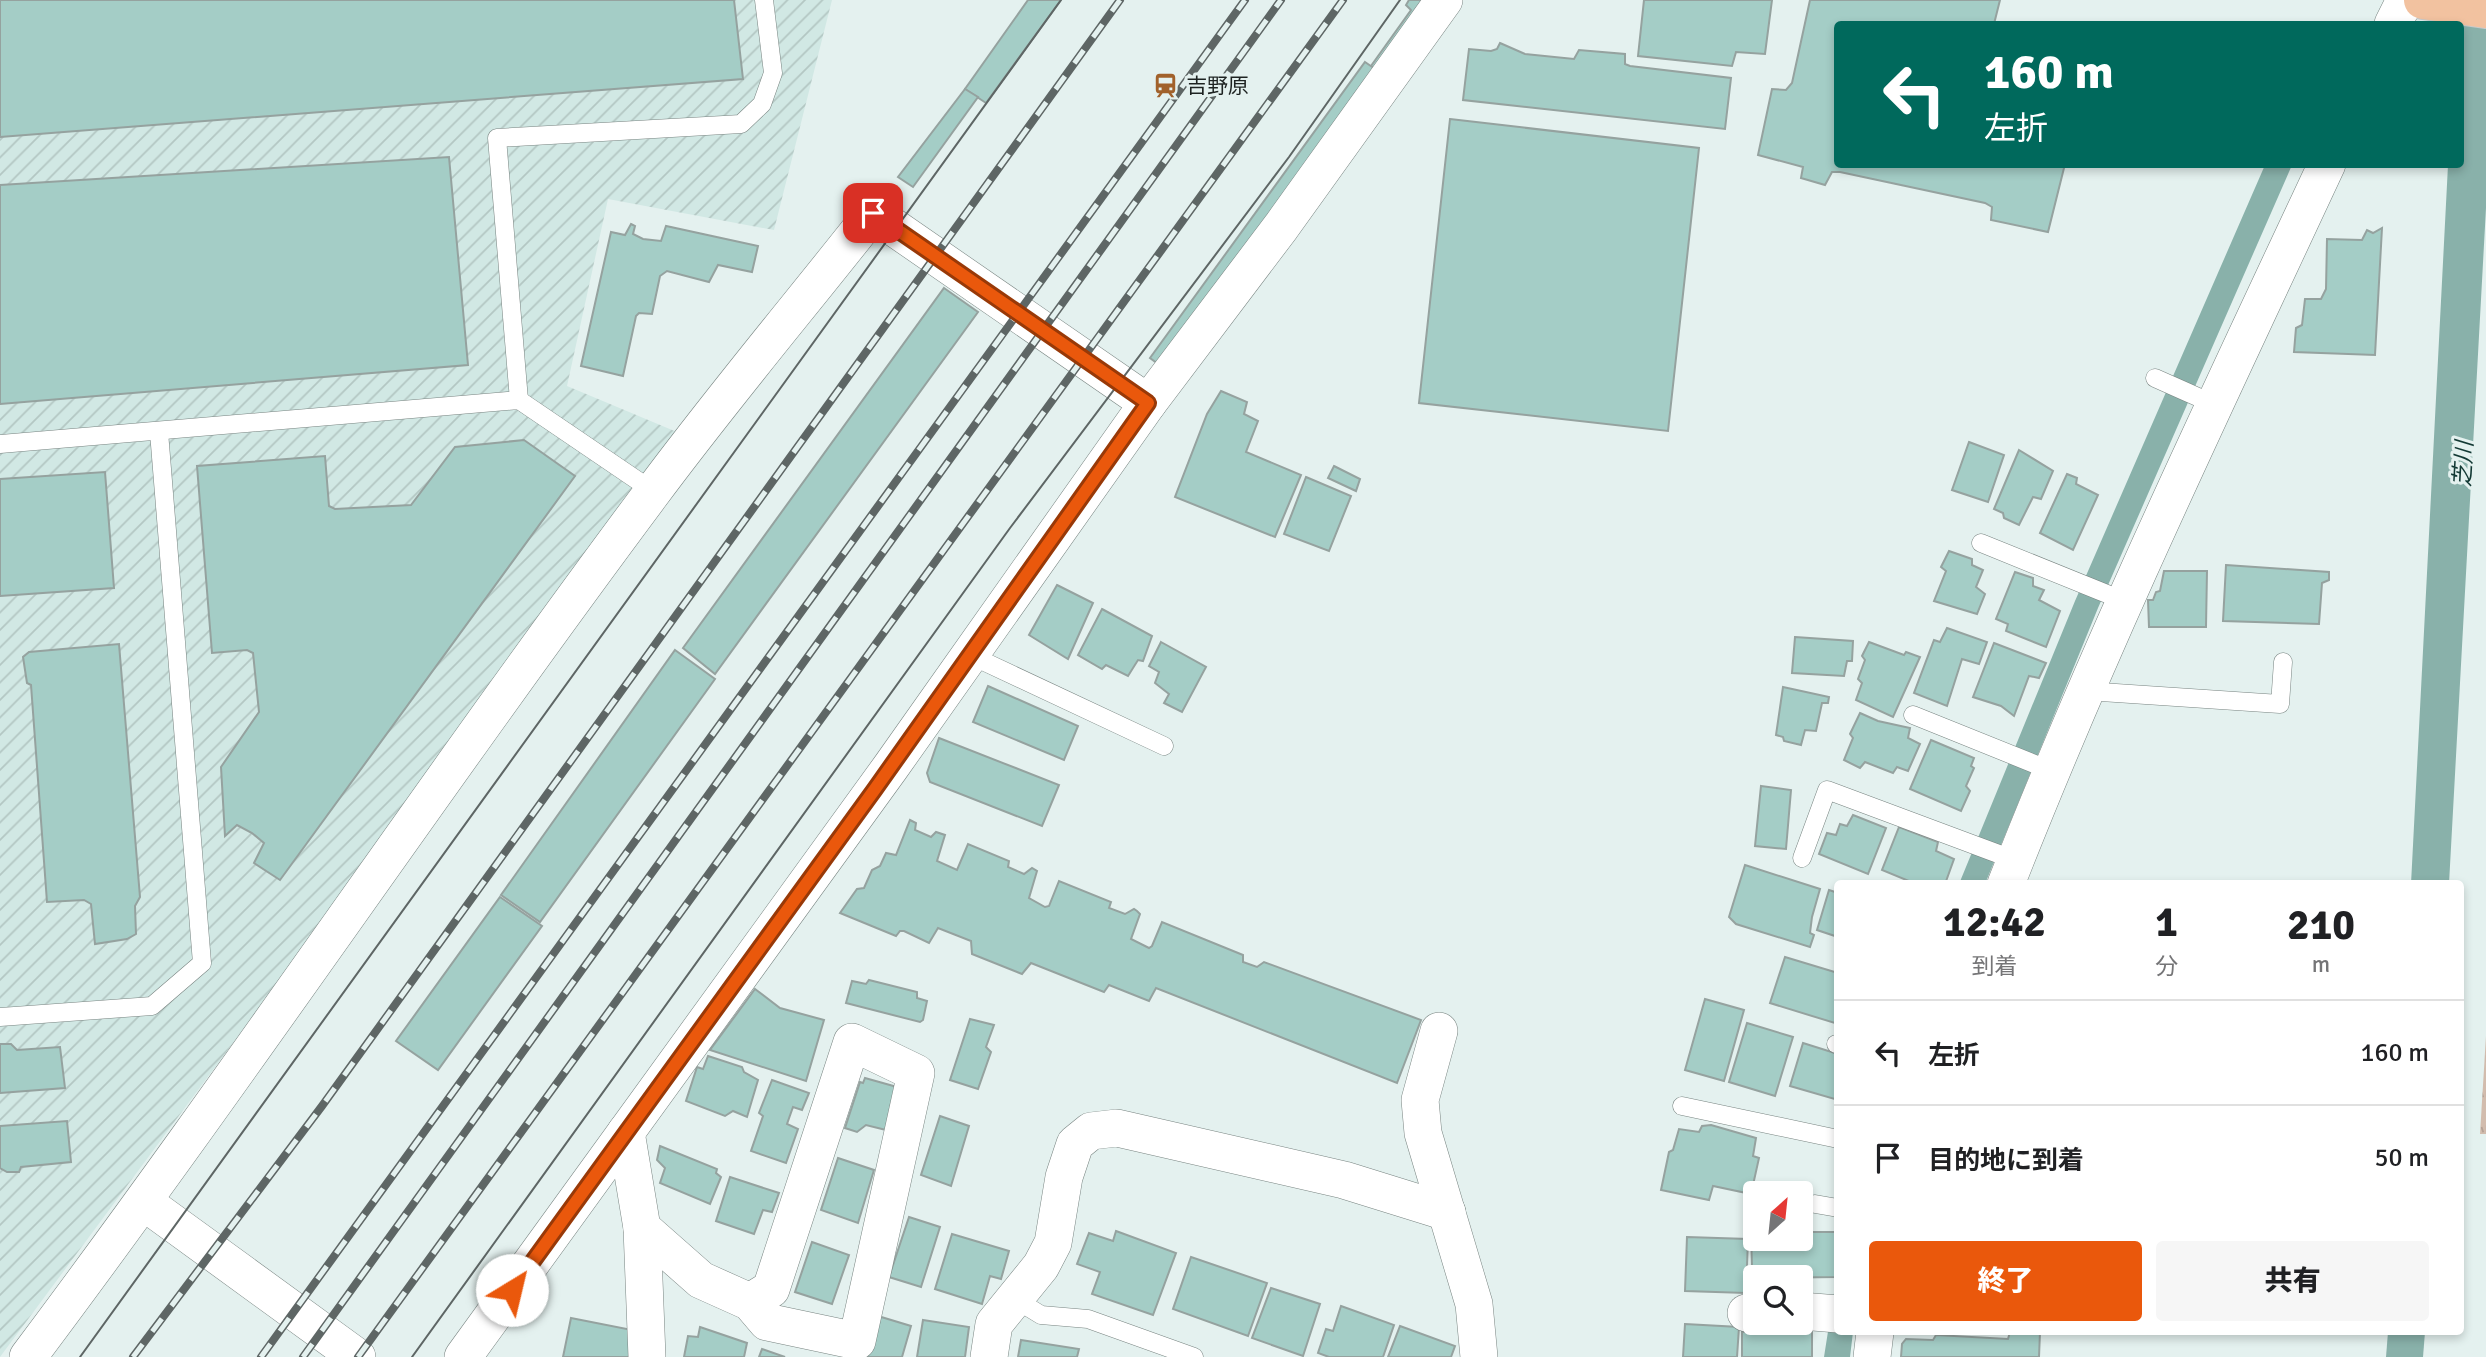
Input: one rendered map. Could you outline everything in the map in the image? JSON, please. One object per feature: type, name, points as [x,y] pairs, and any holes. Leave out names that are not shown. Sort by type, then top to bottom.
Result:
[{"type":"highway","points":[[2423,0],[2486,9]]},
{"type":"street","points":[[463,1357],[970,655],[1148,403],[1281,227],[1444,0]]},
{"type":"street","points":[[2394,21],[2405,0]]},
{"type":"street","points":[[2011,868],[2050,771],[2211,403],[2325,168]]},
{"type":"street","points":[[28,1357],[144,1202],[479,729],[653,491],[873,213],[1148,403]]},
{"type":"street","points":[[1439,1031],[1420,1100],[1423,1133],[1474,1304],[1479,1357]]},
{"type":"street","points":[[642,1228],[701,1280],[750,1302],[767,1322],[857,1341],[916,1073],[852,1042],[771,1289],[750,1302]]},
{"type":"street","points":[[989,1357],[994,1324],[1041,1266],[1053,1243],[1064,1177],[1075,1143],[1091,1131],[1117,1128],[1344,1180],[1447,1212]]},
{"type":"street","points":[[626,1132],[642,1228],[647,1357]]},
{"type":"street","points":[[144,1202],[357,1357]]},
{"type":"street","points":[[1871,1357],[1875,1335]]},
{"type":"lane","points":[[519,400],[497,138],[741,124],[762,104],[773,73],[764,0]]},
{"type":"lane","points":[[2155,378],[2211,403]]},
{"type":"lane","points":[[0,444],[519,400],[653,491]]},
{"type":"lane","points":[[0,1017],[152,1006],[202,964],[159,432]]},
{"type":"lane","points":[[1981,543],[2124,601]]},
{"type":"lane","points":[[970,655],[1164,746]]},
{"type":"lane","points":[[2086,691],[2280,704],[2283,662]]},
{"type":"lane","points":[[1913,715],[2050,771]]},
{"type":"lane","points":[[1802,859],[1827,790],[1962,840],[2011,868]]},
{"type":"lane","points":[[1682,1106],[1834,1138]]},
{"type":"lane","points":[[1015,1299],[1041,1315],[1088,1319],[1194,1357]]},
{"type":"shaded area","points":[[0,0],[832,0],[774,230],[608,199],[567,386],[684,435],[0,1357]]},
{"type":"green space","points":[[2486,1036],[2486,1134],[2480,1134]]},
{"type":"water","name":"芝川","points":[[2452,0],[2486,0],[2486,208],[2449,880],[2411,880],[2448,168],[2464,168],[2464,21],[2451,21]]},
{"type":"water","points":[[2264,168],[2291,168],[2098,608],[1987,880],[1961,880],[2075,601]]},
{"type":"water","points":[[1834,1293],[1834,1335],[1853,1335],[1850,1357],[1824,1357]]},
{"type":"water","points":[[2388,1335],[2425,1335],[2423,1357],[2386,1357]]},
{"type":"building","points":[[0,0],[734,0],[743,79],[0,137]]},
{"type":"building","points":[[1028,0],[1061,0],[986,103],[965,89]]},
{"type":"building","points":[[1409,0],[1436,0],[1377,70],[1371,66],[1411,10],[1406,5]]},
{"type":"building","points":[[1644,0],[1772,0],[1765,54],[1736,52],[1732,66],[1638,56]]},
{"type":"building","points":[[1810,0],[2000,0],[1995,21],[1834,21],[1834,168],[2064,168],[2048,232],[1991,220],[1992,207],[1985,203],[1840,172],[1832,172],[1825,185],[1801,178],[1803,167],[1758,155],[1772,89],[1786,90],[1792,83]]},
{"type":"building","points":[[1500,43],[1525,54],[1574,59],[1579,50],[1625,54],[1625,64],[1630,66],[1731,78],[1725,129],[1463,100],[1469,49],[1491,51],[1497,49]]},
{"type":"building","points":[[1365,62],[1378,71],[1169,372],[1150,358]]},
{"type":"building","points":[[965,89],[978,97],[913,187],[898,177]]},
{"type":"building","points":[[1450,119],[1699,148],[1668,431],[1419,403]]},
{"type":"building","points":[[449,157],[468,365],[0,404],[0,185]]},
{"type":"building","points":[[631,224],[635,226],[633,234],[643,239],[661,241],[666,226],[758,246],[752,272],[718,265],[709,282],[667,271],[660,276],[652,314],[639,313],[636,316],[623,376],[581,366],[611,232],[625,235]]},
{"type":"building","points":[[2382,228],[2375,355],[2294,352],[2296,328],[2302,325],[2305,299],[2321,299],[2326,289],[2327,239],[2362,240],[2367,230],[2373,233]]},
{"type":"building","points":[[944,288],[978,312],[715,674],[683,648]]},
{"type":"building","points":[[1221,391],[1247,402],[1244,414],[1258,421],[1246,452],[1301,475],[1275,537],[1175,497],[1207,414]]},
{"type":"building","points":[[524,440],[575,476],[280,880],[254,863],[264,843],[252,833],[237,825],[225,836],[221,767],[259,712],[253,653],[247,650],[212,653],[197,466],[325,456],[329,506],[335,509],[411,505],[455,447]]},
{"type":"building","points":[[1969,442],[2004,455],[1988,502],[1952,490]]},
{"type":"building","points":[[2019,450],[2053,471],[2041,499],[2033,497],[2019,525],[2004,518],[2003,513],[1994,509]]},
{"type":"building","points":[[1334,466],[1360,479],[1356,491],[1328,478]]},
{"type":"building","points":[[105,472],[114,588],[0,596],[0,479]]},
{"type":"building","points":[[2067,474],[2077,478],[2076,484],[2098,495],[2073,550],[2040,533]]},
{"type":"building","points":[[1306,477],[1351,496],[1329,551],[1284,534]]},
{"type":"building","points":[[1949,551],[1972,559],[1972,565],[1983,570],[1976,587],[1985,594],[1977,614],[1934,601],[1946,571],[1941,567]]},
{"type":"building","points":[[2226,565],[2329,572],[2329,580],[2322,583],[2319,624],[2223,621]]},
{"type":"building","points":[[2164,571],[2207,571],[2206,627],[2149,627],[2148,600],[2153,600],[2156,592],[2160,591]]},
{"type":"building","points":[[2015,572],[2033,578],[2033,586],[2044,590],[2039,600],[2060,611],[2046,647],[2006,631],[2008,624],[1996,619]]},
{"type":"building","points":[[1057,585],[1093,603],[1068,659],[1029,635]]},
{"type":"building","points":[[1102,609],[1152,636],[1143,661],[1138,660],[1128,676],[1106,665],[1102,669],[1078,655]]},
{"type":"building","points":[[1947,628],[1987,642],[1979,664],[1962,659],[1947,706],[1914,693],[1934,640],[1940,642]]},
{"type":"building","points":[[1795,637],[1853,641],[1852,661],[1847,661],[1844,676],[1792,673]]},
{"type":"building","points":[[1161,642],[1206,667],[1182,712],[1164,703],[1169,694],[1155,683],[1159,672],[1149,666]]},
{"type":"building","points":[[1869,642],[1904,655],[1906,652],[1920,657],[1893,717],[1856,700],[1862,683],[1858,679],[1865,660],[1862,656]]},
{"type":"building","points":[[1994,643],[2046,663],[2039,678],[2029,676],[2014,716],[2001,706],[1973,697]]},
{"type":"building","points":[[119,644],[140,897],[135,906],[136,934],[127,939],[95,944],[91,904],[84,900],[47,902],[31,685],[27,683],[23,657],[29,652]]},
{"type":"building","points":[[675,650],[715,679],[540,922],[501,895]]},
{"type":"building","points":[[988,686],[1078,726],[1064,760],[973,722]]},
{"type":"building","points":[[1783,687],[1829,697],[1828,703],[1822,703],[1816,731],[1805,730],[1801,745],[1784,741],[1783,737],[1776,735]]},
{"type":"building","points":[[1860,713],[1878,721],[1910,728],[1908,738],[1920,744],[1908,771],[1897,767],[1893,773],[1865,762],[1860,768],[1844,760],[1853,738],[1850,734]]},
{"type":"building","points":[[939,738],[1059,785],[1042,826],[930,782],[927,773]]},
{"type":"building","points":[[1931,740],[1974,758],[1971,766],[1974,768],[1966,786],[1970,791],[1961,811],[1910,789]]},
{"type":"building","points":[[1761,786],[1791,790],[1786,849],[1755,846]]},
{"type":"building","points":[[1853,815],[1886,828],[1868,874],[1819,854],[1827,833],[1836,835],[1840,824],[1847,826]]},
{"type":"building","points":[[910,820],[916,823],[915,830],[931,837],[936,832],[945,835],[937,861],[957,870],[968,844],[1009,861],[1008,867],[1024,874],[1032,868],[1037,871],[1029,898],[1045,907],[1049,906],[1059,881],[1111,902],[1109,908],[1125,914],[1134,909],[1140,914],[1131,939],[1149,948],[1162,922],[1243,955],[1243,962],[1257,967],[1264,962],[1421,1020],[1397,1083],[1156,988],[1149,1001],[1109,985],[1104,992],[1031,963],[1022,974],[972,954],[971,941],[938,928],[929,943],[904,931],[900,931],[896,936],[840,913],[857,889],[864,888],[872,870],[880,866],[886,853],[896,855]]},
{"type":"building","points":[[1899,827],[1938,842],[1936,851],[1954,859],[1946,880],[1906,880],[1882,870]]},
{"type":"building","points":[[1745,865],[1820,889],[1812,917],[1810,933],[1814,935],[1810,947],[1736,924],[1729,917]]},
{"type":"building","points":[[1829,890],[1834,892],[1834,936],[1817,930]]},
{"type":"building","points":[[500,897],[542,926],[438,1070],[396,1041]]},
{"type":"building","points":[[1785,957],[1834,972],[1834,1023],[1770,1003]]},
{"type":"building","points":[[869,980],[917,992],[917,998],[927,1001],[923,1020],[920,1022],[846,1003],[852,981],[866,984]]},
{"type":"building","points":[[755,989],[780,1008],[824,1020],[806,1081],[710,1050]]},
{"type":"building","points":[[1705,999],[1744,1010],[1724,1081],[1685,1070]]},
{"type":"building","points":[[970,1019],[994,1025],[986,1047],[991,1052],[978,1089],[950,1080]]},
{"type":"building","points":[[1747,1023],[1793,1037],[1775,1096],[1729,1082]]},
{"type":"building","points":[[1803,1043],[1834,1053],[1834,1099],[1790,1086]]},
{"type":"building","points":[[0,1044],[11,1044],[17,1050],[60,1047],[65,1088],[0,1093]]},
{"type":"building","points":[[708,1056],[742,1067],[744,1072],[758,1080],[747,1117],[733,1111],[725,1116],[686,1101],[697,1067],[703,1069]]},
{"type":"building","points":[[865,1078],[897,1087],[886,1130],[866,1125],[857,1132],[845,1128],[860,1082],[863,1083]]},
{"type":"building","points":[[772,1080],[809,1093],[802,1110],[793,1107],[787,1124],[798,1129],[786,1163],[751,1151],[763,1116],[759,1113]]},
{"type":"building","points":[[940,1116],[969,1126],[951,1186],[921,1175]]},
{"type":"building","points":[[67,1121],[71,1162],[21,1167],[19,1172],[7,1172],[0,1168],[0,1126]]},
{"type":"building","points":[[1711,1125],[1756,1138],[1753,1156],[1759,1158],[1754,1181],[1743,1181],[1743,1192],[1713,1186],[1709,1200],[1661,1190],[1669,1152],[1673,1150],[1679,1129],[1699,1132],[1702,1126]]},
{"type":"building","points":[[660,1146],[717,1169],[716,1173],[721,1177],[710,1204],[660,1183],[665,1168],[657,1160]]},
{"type":"building","points":[[838,1158],[874,1170],[858,1223],[821,1210]]},
{"type":"building","points":[[730,1177],[779,1193],[772,1212],[763,1210],[754,1234],[716,1221]]},
{"type":"building","points":[[909,1217],[940,1227],[921,1287],[889,1277]]},
{"type":"building","points":[[1116,1231],[1176,1253],[1153,1315],[1092,1294],[1100,1272],[1077,1264],[1089,1233],[1113,1241]]},
{"type":"building","points":[[1813,1232],[1834,1232],[1834,1277],[1813,1277],[1813,1265],[1752,1265],[1752,1251],[1813,1251]]},
{"type":"building","points":[[952,1234],[1009,1251],[1001,1279],[990,1276],[982,1304],[935,1289]]},
{"type":"building","points":[[1687,1237],[1743,1239],[1743,1251],[1748,1251],[1747,1265],[1743,1265],[1743,1293],[1685,1291]]},
{"type":"building","points":[[812,1242],[849,1255],[832,1304],[795,1292]]},
{"type":"building","points":[[1191,1257],[1267,1283],[1248,1336],[1173,1309]]},
{"type":"building","points":[[1271,1288],[1320,1304],[1303,1356],[1252,1338]]},
{"type":"building","points":[[1341,1306],[1394,1325],[1383,1357],[1329,1357],[1318,1353],[1326,1329],[1333,1331]]},
{"type":"building","points":[[878,1316],[911,1326],[902,1357],[865,1357]]},
{"type":"building","points":[[571,1318],[632,1330],[629,1357],[563,1357]]},
{"type":"building","points":[[923,1320],[969,1327],[965,1357],[917,1357]]},
{"type":"building","points":[[1685,1324],[1739,1327],[1737,1357],[1683,1357]]},
{"type":"building","points":[[1400,1326],[1455,1346],[1451,1357],[1388,1357]]},
{"type":"building","points":[[700,1327],[747,1343],[744,1357],[684,1357],[688,1336],[698,1337]]},
{"type":"building","points":[[1742,1332],[1743,1335],[1812,1335],[1812,1357],[1742,1357]]},
{"type":"building","points":[[1936,1335],[2008,1339],[2009,1335],[2040,1335],[2039,1357],[1901,1357],[1902,1344],[1906,1339],[1933,1340]]},
{"type":"building","points":[[1021,1340],[1079,1349],[1077,1357],[1018,1357]]},
{"type":"building","points":[[762,1349],[785,1357],[759,1357]]},
{"type":"tram line","points":[[80,1357],[1061,0]]},
{"type":"tram line","points":[[412,1357],[1010,528],[1289,157],[1400,0]]},
{"type":"railway","points":[[133,1357],[322,1106],[1120,0]]},
{"type":"railway","points":[[261,1357],[1245,0]]},
{"type":"railway","points":[[303,1357],[1281,0]]},
{"type":"railway","points":[[358,1357],[1343,0]]},
{"type":"place","name":"吉野原","points":[[1166,86]]},
{"type":"route","points":[[512,1290],[875,789],[1148,403],[873,213]]}]
